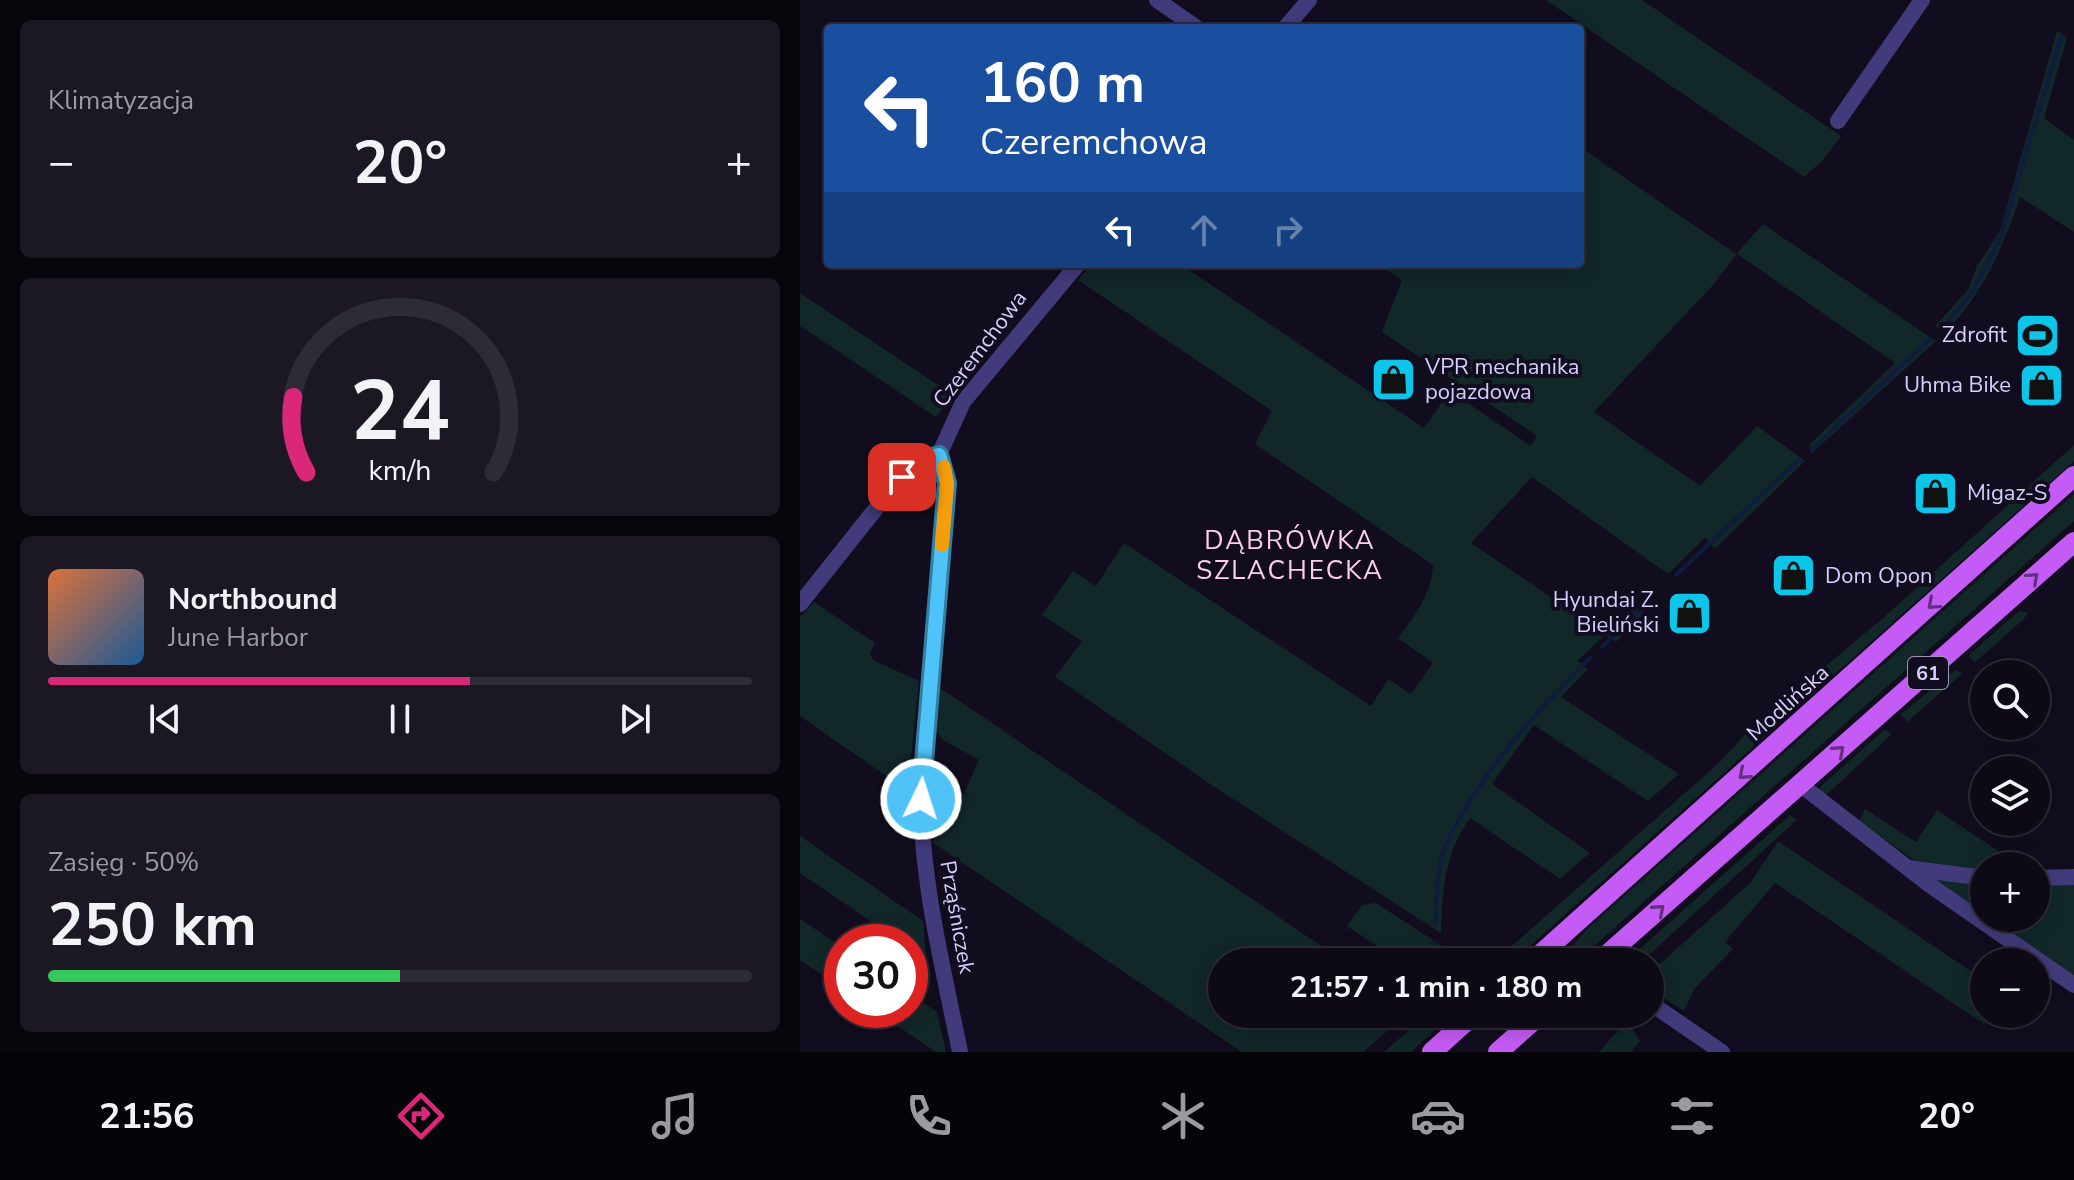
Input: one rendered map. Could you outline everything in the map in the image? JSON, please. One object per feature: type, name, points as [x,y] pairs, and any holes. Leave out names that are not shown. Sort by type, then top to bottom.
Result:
[{"type":"main road","name":"Modlińska","points":[[1548,948],[2074,476]]},
{"type":"main road","name":"61","points":[[1616,948],[2074,542]]},
{"type":"main road","points":[[1432,1052],[1459,1028]]},
{"type":"main road","points":[[1498,1052],[1525,1028]]},
{"type":"street","points":[[1157,0],[1191,24]]},
{"type":"street","points":[[1288,24],[1309,0]]},
{"type":"street","points":[[1838,121],[1915,2]]},
{"type":"street","name":"Czeremchowa","points":[[939,455],[963,402],[1075,268]]},
{"type":"street","points":[[800,604],[909,467],[929,455],[939,455]]},
{"type":"street","name":"Prząśniczek","points":[[939,455],[947,483],[921,799],[921,833],[960,1052]]},
{"type":"street","points":[[1801,785],[1908,868],[2074,985]]},
{"type":"street","points":[[1908,868],[1970,876]]},
{"type":"street","points":[[2050,878],[2074,877]]},
{"type":"street","points":[[1664,1013],[1722,1052]]},
{"type":"green space","points":[[1546,0],[1642,0],[1841,136],[1823,160],[1804,177]]},
{"type":"green space","points":[[2057,31],[2067,38],[2044,118],[2074,140],[2074,232],[2020,197],[1990,270],[1970,303],[1944,333],[1935,326],[1968,290],[1977,266],[2000,231]]},
{"type":"green space","points":[[1584,150],[1736,254],[1763,224],[1936,341],[1811,454],[1810,444],[1895,363],[1737,254],[1712,286],[1594,412],[1700,486],[1757,426],[1805,461],[1715,549],[1705,537],[1668,574],[1532,477],[1471,543],[1605,634],[1636,606],[1646,613],[1616,642],[1605,635],[1577,661],[1588,669],[1561,697],[1679,774],[1648,801],[1534,725],[1492,784],[1590,853],[1560,879],[1470,818],[1455,845],[1446,872],[1441,933],[1213,786],[1055,677],[1082,641],[1042,615],[1073,571],[1096,586],[1124,543],[1371,706],[1388,679],[1411,694],[1433,663],[1398,638],[1426,595],[1433,565],[1255,444],[1272,411],[1078,280],[1089,268],[1186,268],[1424,428],[1450,391],[1531,446],[1537,436],[1382,332],[1402,280],[1383,268],[1584,268]]},
{"type":"green space","points":[[800,293],[953,395],[936,417],[800,326]]},
{"type":"green space","points":[[2074,445],[2074,461],[1528,948],[1508,948],[1721,761],[1747,732],[1882,619]]},
{"type":"green space","points":[[2074,494],[2074,521],[1592,948],[1571,948],[1584,932]]},
{"type":"green space","points":[[814,602],[875,643],[870,653],[873,660],[919,681],[908,791],[800,716],[800,617]]},
{"type":"green space","points":[[2019,611],[2028,612],[1977,660],[1972,660],[1969,655]]},
{"type":"green space","points":[[1955,670],[1963,673],[1907,722],[1901,714]]},
{"type":"green space","points":[[937,686],[1324,948],[1208,948],[1208,1028],[1391,1028],[1363,1052],[1242,1052],[932,842],[957,809],[979,760],[943,740],[934,729]]},
{"type":"green space","points":[[1884,730],[1892,734],[1824,797],[1819,788]]},
{"type":"green space","points":[[1865,809],[1916,842],[1937,810],[1970,832],[1970,836],[1976,836],[1999,852],[1970,852],[1970,869],[1914,860],[1859,821]]},
{"type":"green space","points":[[1790,815],[1797,820],[1656,948],[1641,948]]},
{"type":"green space","points":[[800,836],[923,924],[875,924],[800,873]]},
{"type":"green space","points":[[1778,841],[1970,971],[1970,1015],[1775,883],[1725,942],[1733,949],[1694,989],[1684,1011],[1664,998],[1664,960],[1751,882]]},
{"type":"green space","points":[[1931,877],[1970,883],[1970,904]]},
{"type":"green space","points":[[2074,883],[2074,976],[2050,960],[2050,948],[2033,948],[2010,932],[2050,932],[2050,884]]},
{"type":"green space","points":[[1376,903],[1445,948],[1380,948],[1347,926],[1362,905]]},
{"type":"green space","points":[[800,919],[824,935],[824,976],[800,960]]},
{"type":"green space","points":[[928,1006],[937,1012],[946,1052],[936,1052],[901,1028],[928,1028]]},
{"type":"green space","points":[[1411,1028],[1438,1028],[1411,1052],[1384,1052]]},
{"type":"green space","points":[[1620,1028],[1632,1028],[1640,1041],[1631,1052],[1599,1052]]},
{"type":"waterway","points":[[1943,328],[1973,291],[2001,237],[2061,37]]},
{"type":"waterway","points":[[1812,449],[1930,339]]},
{"type":"waterway","points":[[1676,575],[1799,460]]},
{"type":"waterway","points":[[1602,647],[1641,609]]},
{"type":"waterway","points":[[1435,924],[1440,863],[1459,819],[1510,745],[1590,658]]},
{"type":"waterway","points":[[1434,942],[1434,948]]},
{"type":"slow traffic","points":[[942,545],[947,483],[944,467]]},
{"type":"place","name":"Zdrofit","points":[[2038,335]]},
{"type":"place","name":"VPR mechanika pojazdowa","points":[[1394,380]]},
{"type":"place","name":"Uhma Bike","points":[[2042,385]]},
{"type":"place","name":"Migaz-S","points":[[1936,493]]},
{"type":"place","name":"Dom Opon","points":[[1794,576]]},
{"type":"place","name":"Hyundai Z. Bieliński","points":[[1690,613]]},
{"type":"district","name":"DĄBRÓWKA SZLACHECKA","points":[[1290,555]]},
{"type":"route","points":[[902,477],[918,461],[929,455],[939,455],[947,483],[921,799]]}]
